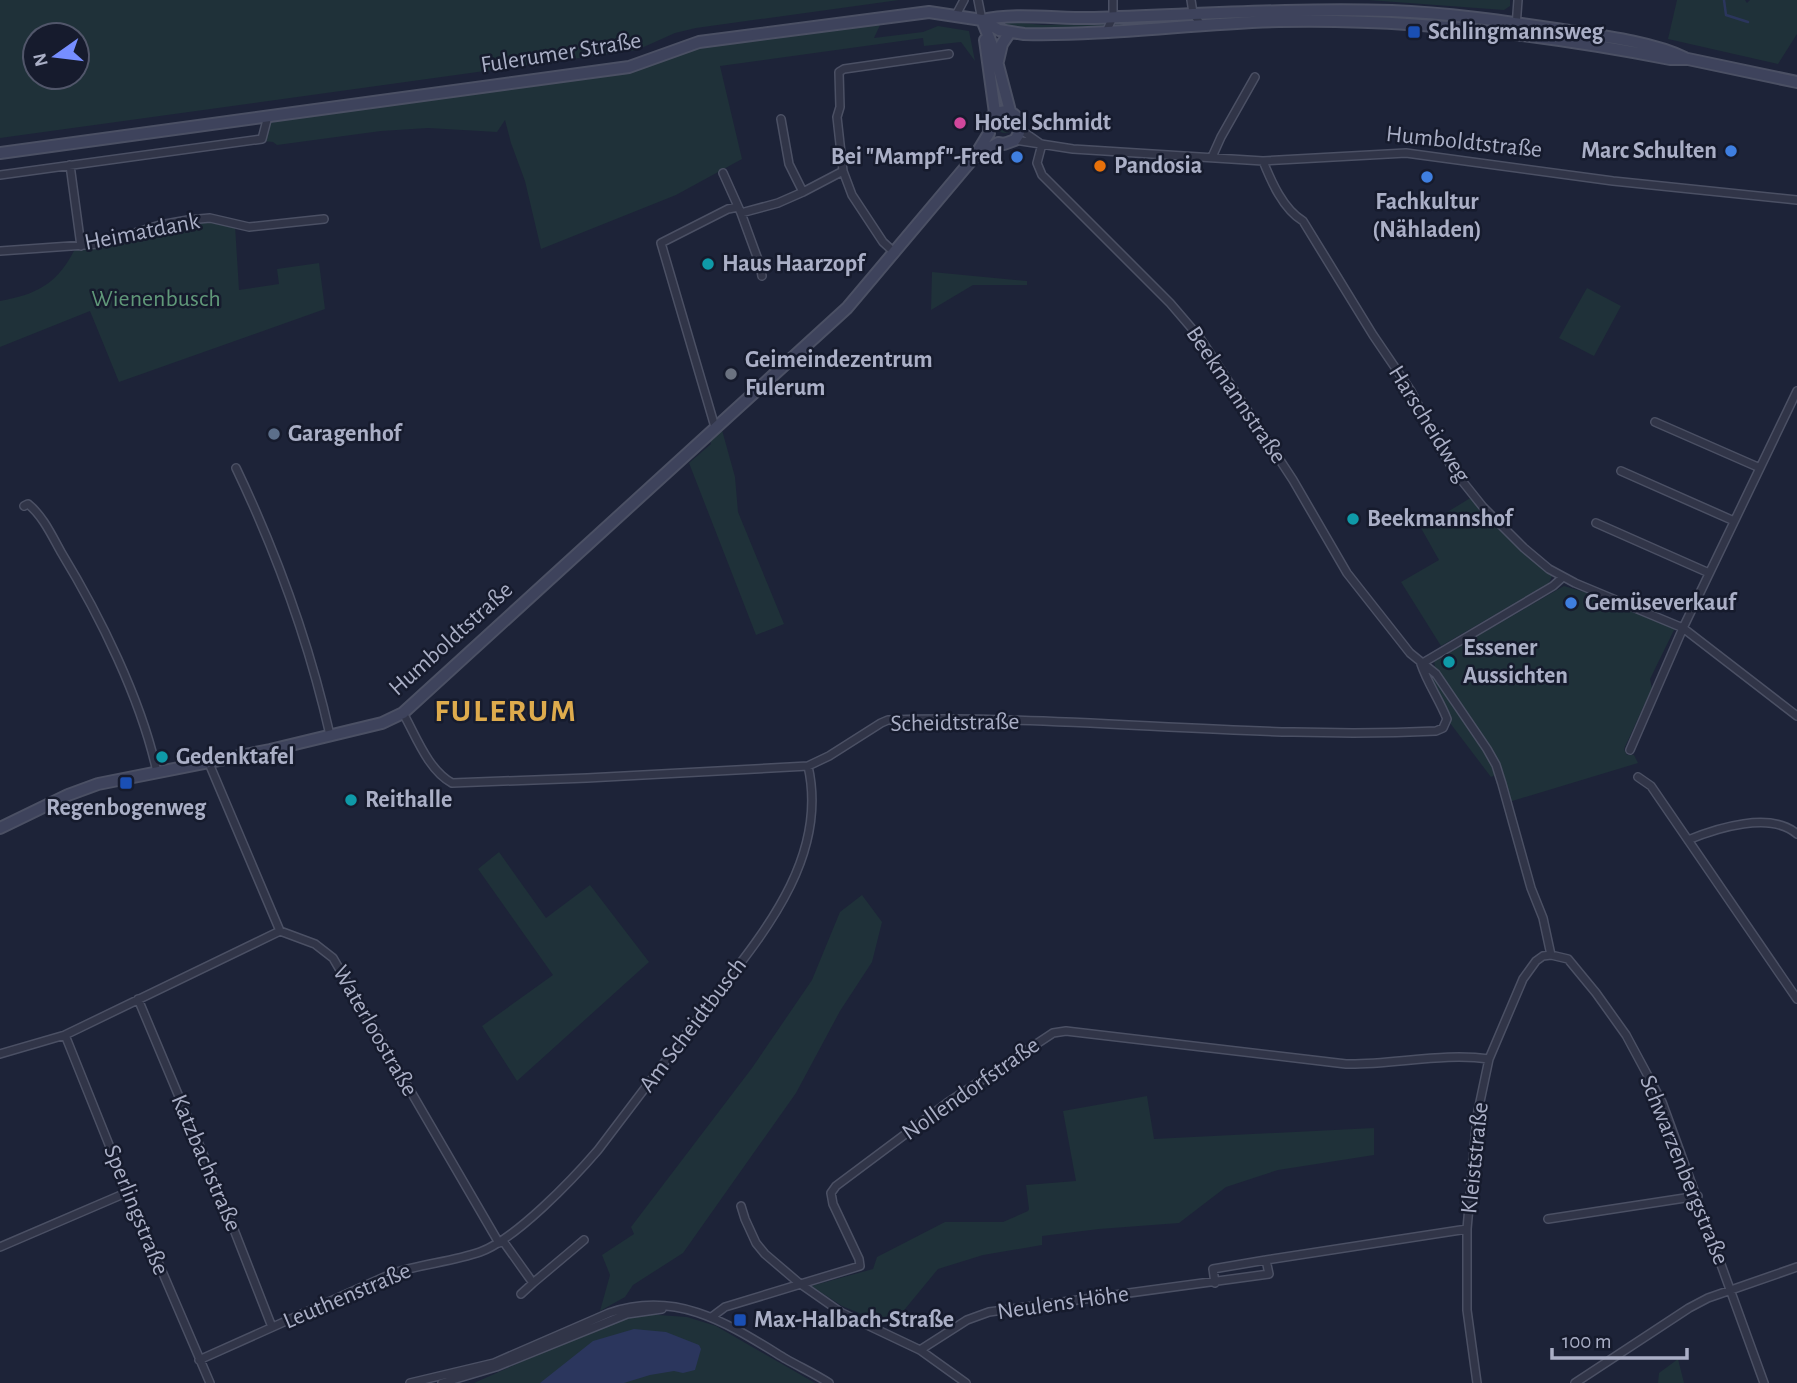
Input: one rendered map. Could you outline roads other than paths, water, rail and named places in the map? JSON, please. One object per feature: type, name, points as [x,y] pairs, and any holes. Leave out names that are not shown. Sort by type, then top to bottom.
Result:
[{"type":"main road","name":"Fulerumer Straße","points":[[982,20],[999,30],[1047,35],[1202,25],[1322,10]]},
{"type":"main road","name":"Fulerumer Straße","points":[[0,153],[629,67],[699,42],[929,12],[982,20],[1008,17],[1050,19],[1322,10],[1420,13],[1516,28],[1581,33],[1671,51],[1688,59],[1797,82]]},
{"type":"main road","points":[[982,20],[1010,111],[1020,122],[1018,135]]},
{"type":"main road","points":[[982,20],[995,113],[1010,111]]},
{"type":"main road","points":[[997,63],[1002,44],[1010,32]]},
{"type":"main road","name":"Humboldtstraße","points":[[0,828],[97,784],[382,723],[402,713],[448,674],[847,308],[975,156],[989,133],[988,125],[995,113]]},
{"type":"main road","points":[[989,133],[998,143]]},
{"type":"main road","name":"Humboldtstraße","points":[[975,156],[1018,135]]},
{"type":"street","points":[[956,15],[964,0]]},
{"type":"street","points":[[978,0],[982,20]]},
{"type":"street","points":[[1106,32],[1113,17],[1113,0]]},
{"type":"street","points":[[1191,0],[1194,13],[1202,25]]},
{"type":"street","points":[[1516,28],[1518,0]]},
{"type":"street","points":[[895,253],[883,242],[852,195],[843,171],[837,117],[840,107],[839,72],[844,69],[949,54]]},
{"type":"street","points":[[1212,157],[1255,77]]},
{"type":"street","points":[[0,175],[262,139],[268,116]]},
{"type":"street","points":[[781,119],[789,164],[803,192]]},
{"type":"street","name":"Humboldtstraße","points":[[1018,135],[1042,144],[1073,149],[1263,161],[1406,153],[1614,181],[1797,200]]},
{"type":"street","name":"Beekmannstraße","points":[[1042,144],[1037,163],[1042,175],[1170,303],[1200,338],[1293,480],[1347,573],[1410,653],[1441,680],[1487,750],[1496,765],[1504,789],[1531,888],[1543,918],[1551,955]]},
{"type":"street","name":"Harscheidweg","points":[[1263,161],[1277,190],[1295,216],[1303,220],[1411,391],[1440,448],[1483,507],[1524,548],[1563,577],[1683,628],[1797,716]]},
{"type":"street","points":[[70,165],[82,246]]},
{"type":"street","points":[[715,427],[661,243],[729,209],[740,210],[778,203],[843,171]]},
{"type":"street","points":[[723,173],[740,210],[762,276]]},
{"type":"street","name":"Heimatdank","points":[[0,251],[99,244],[160,225],[188,220],[210,219],[249,227],[324,219]]},
{"type":"street","points":[[1630,750],[1683,628],[1797,391]]},
{"type":"street","points":[[1655,422],[1759,468]]},
{"type":"street","points":[[236,468],[289,590],[330,735]]},
{"type":"street","points":[[1621,471],[1734,521]]},
{"type":"street","points":[[24,506],[28,504],[33,508],[43,522],[92,607],[136,706],[157,772]]},
{"type":"street","points":[[1596,523],[1709,573]]},
{"type":"street","points":[[1422,664],[1553,586],[1563,577]]},
{"type":"street","name":"Scheidtstraße","points":[[402,713],[433,766],[442,778],[452,783],[808,766],[888,720],[985,720],[1317,733],[1436,731],[1443,727],[1447,719],[1441,703],[1427,684],[1422,664]]},
{"type":"street","points":[[0,1054],[65,1035],[280,931],[208,761]]},
{"type":"street","name":"Am Scheidtbusch","points":[[501,1242],[573,1179],[598,1150],[778,911],[800,865],[809,828],[812,782],[808,766]]},
{"type":"street","points":[[1637,777],[1651,786],[1797,999]]},
{"type":"street","points":[[1688,840],[1703,833],[1761,821],[1785,825],[1797,834]]},
{"type":"street","name":"Waterloostraße","points":[[280,931],[315,944],[333,958],[501,1242],[533,1283]]},
{"type":"street","name":"Schwarzenbergstraße","points":[[1551,955],[1568,959],[1578,969],[1626,1035],[1662,1102],[1764,1383]]},
{"type":"street","name":"Kleiststraße","points":[[1477,1383],[1467,1310],[1467,1229],[1477,1116],[1489,1059],[1529,967],[1543,956],[1551,955]]},
{"type":"street","name":"Katzbachstraße","points":[[138,999],[227,1211],[272,1327]]},
{"type":"street","name":"Nollendorfstraße","points":[[713,1316],[725,1307],[860,1266],[833,1204],[831,1193],[836,1186],[947,1103],[1053,1033],[1066,1031],[1346,1064],[1379,1065],[1461,1057],[1489,1059]]},
{"type":"street","name":"Sperlingstraße","points":[[65,1035],[128,1192],[210,1383]]},
{"type":"street","points":[[0,1247],[128,1192]]},
{"type":"street","points":[[1548,1219],[1698,1196]]},
{"type":"street","points":[[741,1206],[745,1219],[765,1254],[799,1283],[842,1313],[920,1350],[966,1383]]},
{"type":"street","points":[[1215,1283],[1213,1269],[1467,1229]]},
{"type":"street","points":[[521,1294],[584,1240]]},
{"type":"street","name":"Leuthenstraße","points":[[199,1360],[391,1274],[411,1267],[467,1256],[501,1242]]},
{"type":"street","name":"Neulens Höhe","points":[[920,1350],[967,1320],[989,1312],[1269,1275],[1266,1260]]},
{"type":"street","points":[[1575,1383],[1708,1298],[1797,1267]]},
{"type":"street","points":[[410,1383],[494,1363],[625,1307],[655,1304],[713,1316],[829,1383]]},
{"type":"street","points":[[442,1383],[496,1367],[627,1314],[669,1308]]},
{"type":"water","points":[[634,1329],[666,1332],[699,1345],[701,1349],[695,1370],[650,1375],[624,1383],[540,1383],[593,1341]]},
{"type":"waterway","points":[[1724,0],[1726,15],[1748,22]]},
{"type":"place","name":"Schlingmannsweg","points":[[1414,32]]},
{"type":"place","name":"Hotel Schmidt","points":[[960,123]]},
{"type":"place","name":"Marc Schulten","points":[[1731,151]]},
{"type":"place","name":"Bei \"Mampf\"-Fred","points":[[1017,157]]},
{"type":"place","name":"Pandosia","points":[[1100,166]]},
{"type":"place","name":"Fachkultur (Nähladen)","points":[[1427,177]]},
{"type":"place","name":"Haus Haarzopf","points":[[708,264]]},
{"type":"place","name":"Geimeindezentrum Fulerum","points":[[731,374]]},
{"type":"place","name":"Garagenhof","points":[[274,434]]},
{"type":"place","name":"Beekmannshof","points":[[1353,519]]},
{"type":"place","name":"Gemüseverkauf","points":[[1571,603]]},
{"type":"place","name":"Essener Aussichten","points":[[1449,662]]},
{"type":"place","name":"Gedenktafel","points":[[162,757]]},
{"type":"place","name":"Regenbogenweg","points":[[126,783]]},
{"type":"place","name":"Reithalle","points":[[351,800]]},
{"type":"place","name":"Max-Halbach-Straße","points":[[740,1320]]},
{"type":"district","name":"FULERUM","points":[[506,711]]},
{"type":"park label","name":"Wienenbusch","points":[[156,299]]}]
